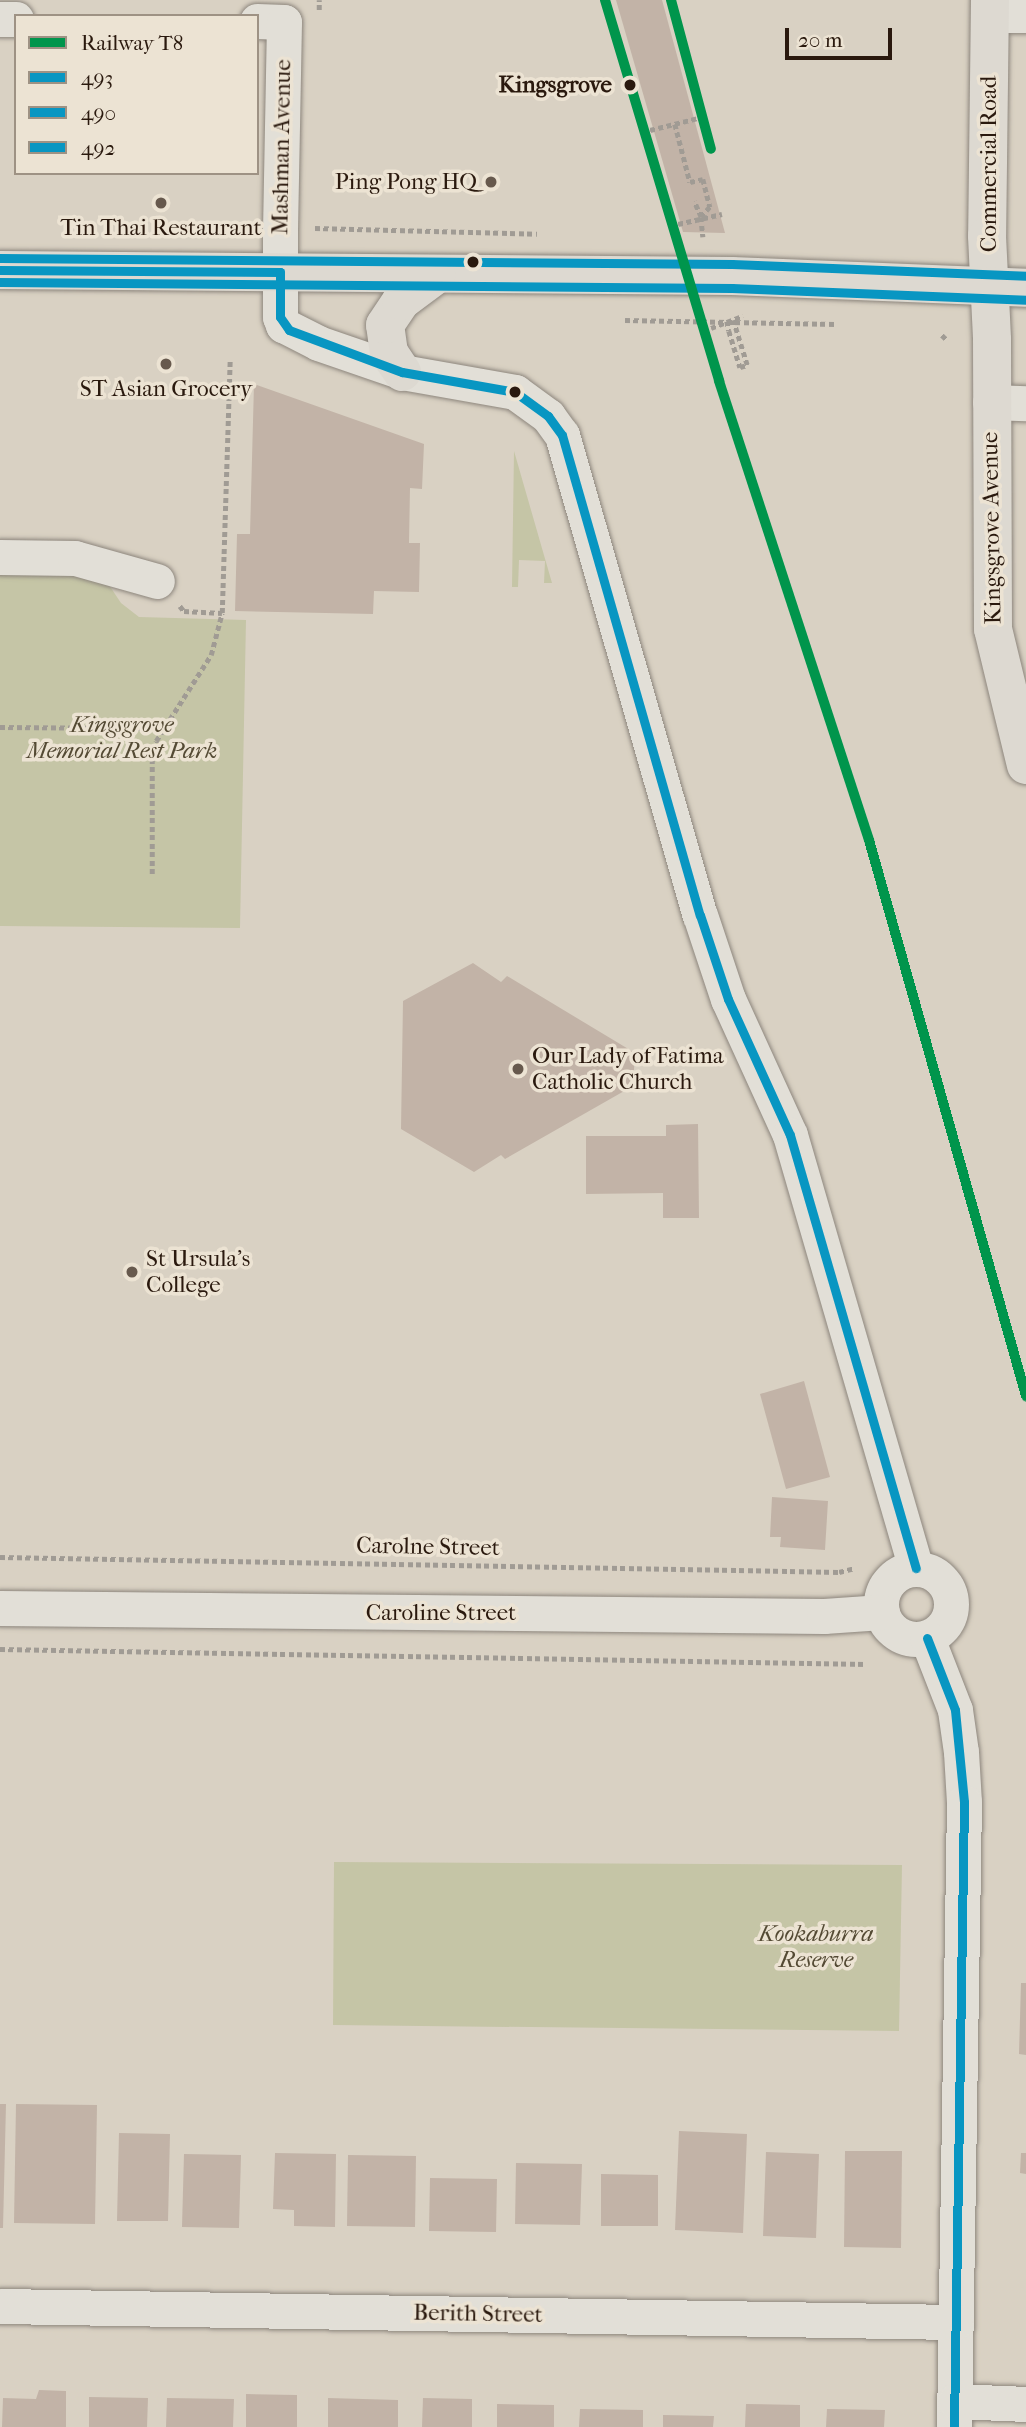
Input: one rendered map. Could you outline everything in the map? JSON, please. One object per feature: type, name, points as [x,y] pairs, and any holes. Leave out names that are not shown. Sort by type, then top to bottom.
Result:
[{"type":"main road","name":"Commercial Road","points":[[1002,10],[1008,287]]},
{"type":"main road","points":[[0,270],[816,279],[1008,287]]},
{"type":"main road","points":[[402,372],[388,353],[385,326],[401,301],[436,275]]},
{"type":"main road","name":"Kingsgrove Avenue","points":[[1008,287],[1008,402],[993,629],[1026,765]]},
{"type":"street","name":"Mashman Avenue","points":[[271,22],[280,317],[289,330],[402,372],[515,392],[548,416],[562,435],[700,915],[728,999],[790,1135],[916,1568]]},
{"type":"street","points":[[0,557],[75,558],[156,581]]},
{"type":"street","points":[[916,1568],[927,1570],[945,1582],[952,1604],[945,1625],[927,1638],[904,1638],[894,1632],[882,1612],[883,1591],[888,1582],[905,1570],[916,1568]]},
{"type":"street","name":"Caroline Street","points":[[0,1608],[797,1616],[882,1612]]},
{"type":"street","points":[[927,1638],[955,1710],[962,1764],[954,2414],[1026,2404]]},
{"type":"street","name":"Berith Street","points":[[0,2306],[956,2322]]},
{"type":"path","points":[[650,130],[698,118]]},
{"type":"path","points":[[675,124],[690,182],[703,178],[710,207],[701,217]]},
{"type":"path","points":[[695,220],[694,201],[701,217],[703,237]]},
{"type":"path","points":[[678,225],[722,214]]},
{"type":"path","points":[[316,229],[547,234]]},
{"type":"path","points":[[711,328],[747,314]]},
{"type":"path","points":[[625,320],[835,324]]},
{"type":"path","points":[[730,320],[747,365],[740,366],[729,331],[730,320]]},
{"type":"path","points":[[942,335],[948,341]]},
{"type":"path","points":[[152,874],[152,759],[162,728],[211,655],[222,613],[230,361]]},
{"type":"path","points":[[0,727],[162,728]]},
{"type":"path","name":"Carolne Street","points":[[0,1557],[811,1572],[839,1572],[855,1568]]},
{"type":"path","name":"Caroline Street","points":[[0,1649],[867,1664]]},
{"type":"green space","points":[[514,451],[552,583],[544,583],[545,561],[519,560],[518,587],[512,587]]},
{"type":"green space","name":"Kingsgrove Memorial Rest Park","points":[[0,572],[81,573],[107,582],[121,603],[139,617],[246,620],[240,928],[0,926]]},
{"type":"green space","name":"Kookaburra Reserve","points":[[334,1862],[902,1865],[899,2031],[333,2025]]},
{"type":"building","points":[[616,0],[662,0],[725,233],[683,232]]},
{"type":"building","points":[[254,384],[424,444],[422,489],[410,488],[409,543],[420,543],[419,592],[374,591],[373,614],[235,611],[237,534],[250,534]]},
{"type":"building","name":"Our Lady of Fatima Catholic Church","points":[[473,963],[501,982],[507,976],[635,1053],[633,1086],[505,1159],[501,1155],[474,1172],[401,1129],[403,1001]]},
{"type":"building","points":[[698,1124],[699,1218],[663,1218],[663,1193],[586,1194],[586,1136],[666,1136],[666,1125]]},
{"type":"building","points":[[804,1381],[830,1477],[786,1489],[760,1394]]},
{"type":"building","points":[[772,1497],[828,1501],[825,1550],[780,1547],[781,1537],[770,1537]]},
{"type":"building","points":[[1021,1983],[1026,1983],[1026,2055],[1019,2054]]},
{"type":"building","points":[[0,2104],[6,2104],[3,2228],[0,2228]]},
{"type":"building","points":[[16,2104],[97,2105],[95,2224],[14,2223]]},
{"type":"building","points":[[679,2131],[747,2134],[743,2233],[675,2230]]},
{"type":"building","points":[[119,2133],[170,2134],[168,2221],[117,2221]]},
{"type":"building","points":[[845,2151],[902,2151],[901,2248],[844,2247]]},
{"type":"building","points":[[766,2152],[819,2154],[816,2238],[763,2236]]},
{"type":"building","points":[[275,2153],[336,2154],[335,2227],[294,2226],[294,2210],[273,2209]]},
{"type":"building","points":[[1021,2153],[1026,2153],[1026,2174],[1020,2173]]},
{"type":"building","points":[[184,2154],[241,2155],[239,2228],[182,2227]]},
{"type":"building","points":[[348,2155],[416,2156],[415,2227],[347,2226]]},
{"type":"building","points":[[516,2163],[582,2164],[580,2225],[515,2224]]},
{"type":"building","points":[[601,2174],[658,2175],[658,2226],[601,2226]]},
{"type":"building","points":[[430,2178],[497,2179],[496,2232],[429,2231]]},
{"type":"building","points":[[39,2390],[66,2391],[66,2427],[2,2427],[3,2398],[36,2399]]},
{"type":"building","points":[[246,2394],[297,2395],[297,2427],[246,2427]]},
{"type":"building","points":[[89,2397],[148,2398],[147,2427],[89,2427]]},
{"type":"building","points":[[167,2398],[234,2399],[233,2427],[166,2427]]},
{"type":"building","points":[[328,2398],[398,2400],[398,2427],[328,2427]]},
{"type":"building","points":[[423,2398],[472,2399],[472,2427],[422,2427]]},
{"type":"building","points":[[497,2404],[554,2405],[554,2427],[497,2427]]},
{"type":"building","points":[[746,2404],[800,2405],[800,2427],[745,2427]]},
{"type":"building","points":[[580,2409],[643,2410],[643,2427],[579,2427]]},
{"type":"building","points":[[827,2409],[885,2410],[884,2427],[826,2427]]},
{"type":"building","points":[[663,2415],[714,2416],[713,2427],[663,2427]]},
{"type":"rail line","name":"T8","points":[[605,0],[719,381],[869,840],[1026,1396]]},
{"type":"rail line","name":"T8","points":[[671,0],[711,149]]},
{"type":"transit line","name":"492","points":[[0,258],[732,264],[1026,276]]},
{"type":"transit line","name":"493","points":[[0,270],[280,272]]},
{"type":"transit line","name":"493","points":[[280,272],[280,317],[289,330],[402,372],[515,392],[548,416],[562,435],[700,915],[728,999],[790,1135],[916,1568]]},
{"type":"transit line","name":"490","points":[[0,282],[732,288],[1026,300]]},
{"type":"transit line","name":"493","points":[[927,1638],[955,1710],[964,1802],[954,2427]]},
{"type":"place","name":"Kingsgrove","points":[[630,85]]},
{"type":"place","name":"Ping Pong HQ","points":[[491,182]]},
{"type":"place","name":"Tin Thai Restaurant","points":[[161,203]]},
{"type":"place","name":"ST Asian Grocery","points":[[166,364]]},
{"type":"place","name":"Our Lady of Fatima Catholic Church","points":[[518,1069]]},
{"type":"place","name":"St Ursula's College","points":[[132,1272]]}]
